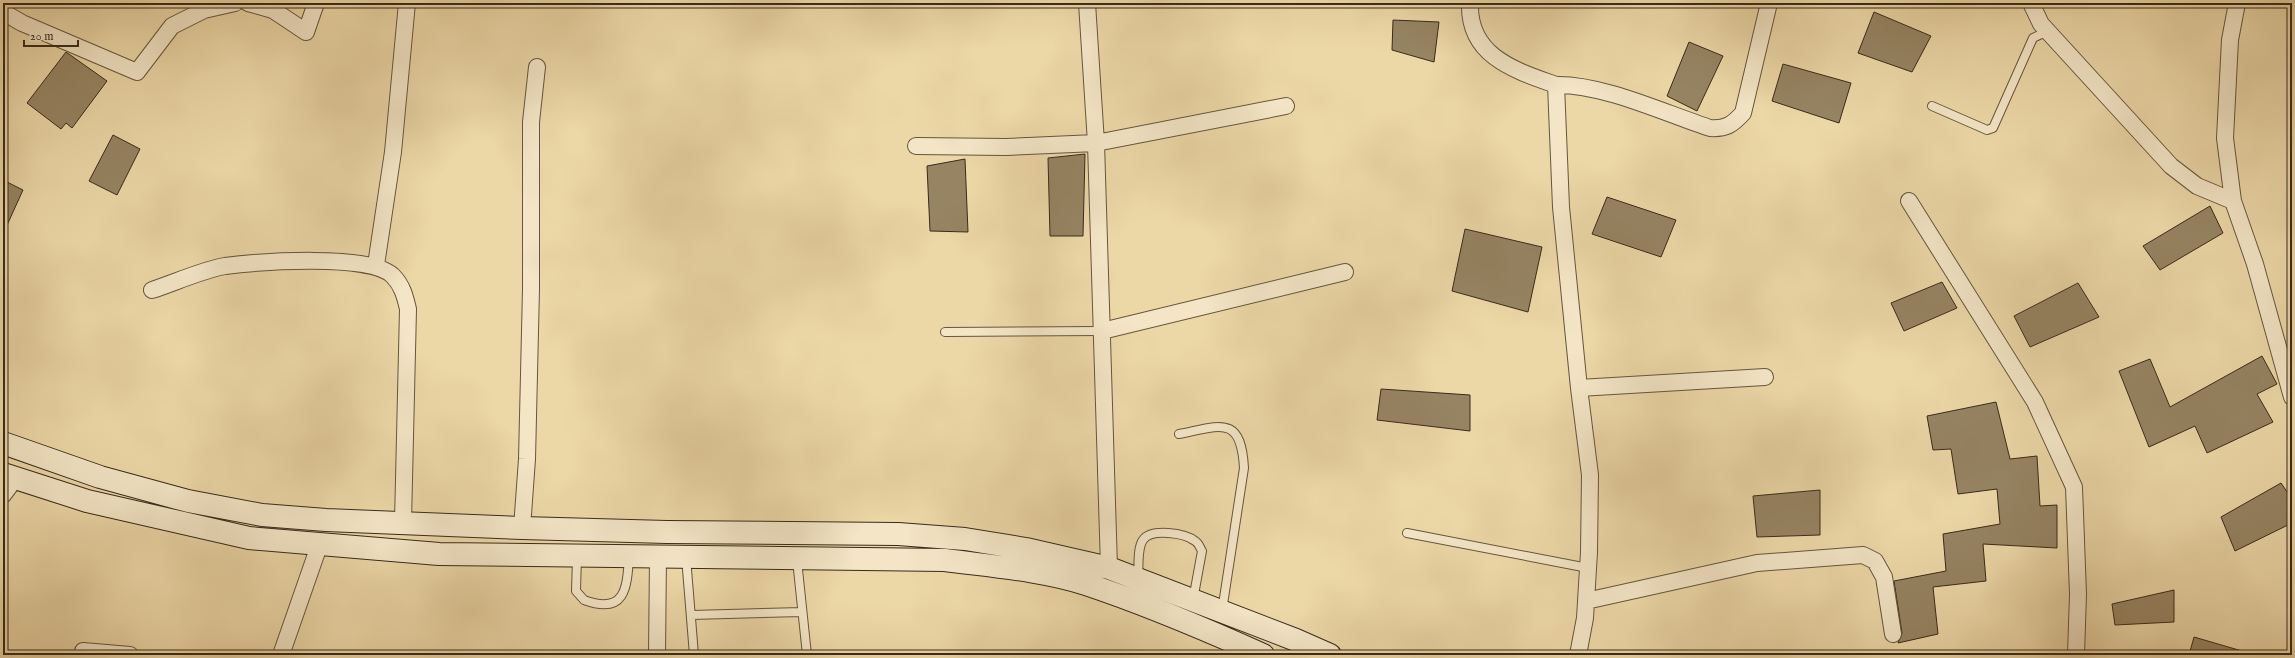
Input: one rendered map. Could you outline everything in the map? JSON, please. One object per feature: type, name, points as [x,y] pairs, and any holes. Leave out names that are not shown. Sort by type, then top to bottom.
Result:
[{"type":"main road","points":[[3,443],[100,477],[188,501],[262,514],[326,520],[522,528],[667,532],[898,534],[942,537],[1026,549],[1109,568],[1296,640],[1330,655]]},
{"type":"main road","points":[[7,482],[191,526],[249,538],[439,554],[945,560],[1084,584],[1187,621],[1263,655]]},
{"type":"street","points":[[3,12],[22,23],[137,72],[172,26],[204,10],[234,3]]},
{"type":"street","points":[[248,3],[273,10],[306,32],[316,3]]},
{"type":"street","points":[[376,266],[393,152],[407,3]]},
{"type":"street","points":[[1087,3],[1096,143],[1109,568]]},
{"type":"street","points":[[1470,3],[1469,18],[1480,44],[1488,52],[1519,72],[1556,85],[1576,85],[1629,100],[1710,128],[1720,129],[1732,125],[1743,113],[1769,3]]},
{"type":"street","points":[[2031,3],[2041,24],[2171,166],[2197,186],[2233,201]]},
{"type":"street","points":[[2237,3],[2230,40],[2225,138],[2233,201],[2255,264],[2292,397]]},
{"type":"street","points":[[522,528],[526,459],[531,289],[531,122],[537,66]]},
{"type":"street","points":[[1556,85],[1561,207],[1579,388],[1590,474],[1586,601],[1578,655]]},
{"type":"street","points":[[916,146],[1006,147],[1096,143],[1286,106]]},
{"type":"street","points":[[1909,201],[2035,402],[2074,487],[2078,594],[2076,655]]},
{"type":"street","points":[[152,290],[224,266],[331,260],[376,266],[392,275],[403,290],[408,308],[403,522]]},
{"type":"street","points":[[1102,331],[1344,272]]},
{"type":"street","points":[[1579,388],[1765,377]]},
{"type":"street","points":[[281,655],[320,543]]},
{"type":"street","points":[[1586,601],[1757,564],[1863,555],[1875,561],[1881,568],[1884,576],[1892,634]]},
{"type":"street","points":[[657,655],[658,556]]},
{"type":"street","points":[[83,651],[130,655]]},
{"type":"lane","points":[[1932,106],[1987,130],[1993,128],[2033,38],[2048,31]]},
{"type":"lane","points":[[945,332],[1102,331]]},
{"type":"lane","points":[[1179,434],[1217,427],[1231,429],[1239,436],[1243,453],[1244,468],[1222,612]]},
{"type":"lane","points":[[1138,579],[1142,541],[1148,535],[1154,532],[1188,537],[1197,542],[1202,551],[1193,600]]},
{"type":"lane","points":[[1407,533],[1588,568]]},
{"type":"lane","points":[[577,556],[575,582],[576,591],[584,600],[605,604],[617,601],[625,592],[629,556]]},
{"type":"lane","points":[[686,556],[694,655]]},
{"type":"lane","points":[[796,559],[807,655]]},
{"type":"lane","points":[[690,615],[802,612]]},
{"type":"building","points":[[1874,12],[1931,36],[1912,72],[1858,53]]},
{"type":"building","points":[[1393,20],[1439,22],[1434,62],[1392,50]]},
{"type":"building","points":[[1689,42],[1723,56],[1697,111],[1667,96]]},
{"type":"building","points":[[66,52],[107,81],[72,128],[66,123],[61,129],[27,103]]},
{"type":"building","points":[[1783,64],[1851,83],[1839,123],[1772,101]]},
{"type":"building","points":[[113,135],[140,149],[117,195],[89,181]]},
{"type":"building","points":[[1085,154],[1083,236],[1050,236],[1048,158]]},
{"type":"building","points":[[965,159],[968,232],[930,231],[927,166]]},
{"type":"building","points":[[3,180],[23,190],[3,234]]},
{"type":"building","points":[[1607,197],[1676,220],[1661,257],[1592,234]]},
{"type":"building","points":[[2210,206],[2223,233],[2160,270],[2143,246]]},
{"type":"building","points":[[1465,229],[1542,247],[1528,312],[1452,291]]},
{"type":"building","points":[[1942,282],[1957,308],[1904,331],[1891,303]]},
{"type":"building","points":[[2078,283],[2099,317],[2030,347],[2014,316]]},
{"type":"building","points":[[2262,356],[2277,384],[2257,394],[2273,422],[2207,453],[2195,426],[2149,447],[2119,371],[2150,359],[2170,407]]},
{"type":"building","points":[[1381,389],[1470,395],[1470,431],[1377,420]]},
{"type":"building","points":[[1996,402],[2010,459],[2037,456],[2040,506],[2057,505],[2057,548],[1983,544],[1986,581],[1933,587],[1938,634],[1898,643],[1902,633],[1894,581],[1946,571],[1943,534],[2000,524],[1997,489],[1958,494],[1951,449],[1933,450],[1927,416]]},
{"type":"building","points":[[2281,483],[2292,499],[2292,523],[2235,551],[2221,517]]},
{"type":"building","points":[[1820,490],[1820,535],[1757,537],[1753,496]]},
{"type":"building","points":[[2174,590],[2174,622],[2115,625],[2112,604]]},
{"type":"building","points":[[2194,637],[2242,651],[2241,655],[2189,655]]}]
